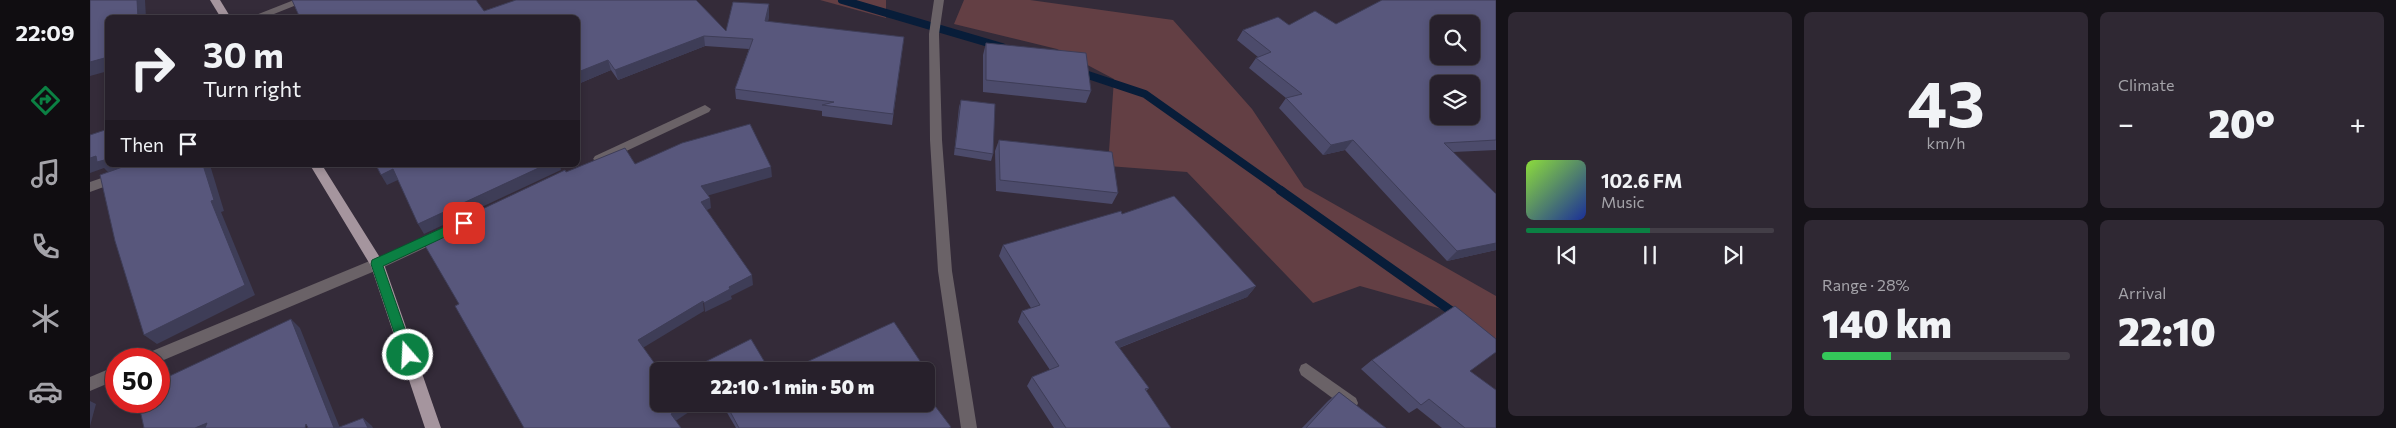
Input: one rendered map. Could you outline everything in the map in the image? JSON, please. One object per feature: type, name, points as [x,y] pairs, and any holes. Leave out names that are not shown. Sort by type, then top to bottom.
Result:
[{"type":"main road","points":[[215,0],[224,15]]},
{"type":"main road","points":[[317,167],[377,264],[432,428]]},
{"type":"street","points":[[262,15],[304,0]]},
{"type":"street","points":[[938,0],[934,34],[936,140],[945,271],[969,428]]},
{"type":"street","points":[[588,164],[705,109]]},
{"type":"street","points":[[90,187],[125,174]]},
{"type":"street","points":[[170,351],[377,264],[455,227]]},
{"type":"street","points":[[1306,370],[1361,411]]},
{"type":"street","points":[[90,384],[105,378]]},
{"type":"shaded area","points":[[820,0],[886,0],[886,18]]},
{"type":"shaded area","points":[[964,0],[1030,0],[1173,20],[1252,109],[1304,187],[1496,296],[1496,339],[1463,315],[1360,286],[1313,303],[1187,172],[1108,166],[1114,79],[1057,49],[954,24]]},
{"type":"building","points":[[90,0],[137,0],[138,15],[105,15],[105,58],[90,62]]},
{"type":"building","points":[[292,0],[476,0],[484,11],[516,0],[696,0],[726,31],[733,2],[769,4],[765,21],[904,37],[893,114],[822,105],[834,102],[735,89],[753,39],[704,36],[615,70],[608,60],[580,71],[580,15],[299,15]]},
{"type":"building","points":[[1382,0],[1496,0],[1496,140],[1444,143],[1496,194],[1496,243],[1457,251],[1353,140],[1331,145],[1286,98],[1302,94],[1256,58],[1271,52],[1243,30],[1278,17],[1289,25],[1315,11],[1336,24]]},
{"type":"building","points":[[986,43],[1086,53],[1091,91],[986,80]]},
{"type":"building","points":[[961,100],[995,104],[993,154],[955,148]]},
{"type":"building","points":[[750,124],[771,167],[701,186],[710,198],[701,202],[752,275],[704,303],[703,301],[638,340],[654,362],[650,362],[650,412],[674,412],[671,414],[681,428],[524,428],[455,306],[459,304],[424,244],[426,243],[423,237],[565,170],[566,172],[580,167],[625,148],[635,164],[682,143]]},
{"type":"building","points":[[105,130],[105,160],[97,162],[96,156],[90,158],[90,135]]},
{"type":"building","points":[[999,140],[1112,152],[1118,193],[1000,180]]},
{"type":"building","points":[[122,167],[204,167],[214,200],[211,201],[245,285],[144,335],[115,241],[100,175]]},
{"type":"building","points":[[377,167],[541,167],[418,224],[393,169],[381,175]]},
{"type":"building","points":[[1174,196],[1256,286],[1115,342],[1149,388],[1145,389],[1171,428],[1066,428],[1032,377],[1059,366],[1022,311],[1040,305],[1003,245],[1121,211],[1122,214]]},
{"type":"building","points":[[1455,306],[1496,339],[1496,352],[1470,371],[1496,390],[1496,428],[1465,428],[1429,399],[1421,405],[1372,360]]},
{"type":"building","points":[[291,319],[334,428],[308,428],[306,424],[305,428],[205,428],[207,423],[195,428],[144,428],[141,413],[170,413],[170,376]]},
{"type":"building","points":[[894,322],[921,362],[807,362]]},
{"type":"building","points":[[751,339],[765,362],[705,362]]},
{"type":"building","points":[[1339,392],[1386,428],[1306,428]]},
{"type":"building","points":[[935,406],[951,427],[949,428],[739,428],[730,412],[935,412]]},
{"type":"building","points":[[363,418],[368,428],[337,428]]},
{"type":"waterway","points":[[842,0],[1002,47]]},
{"type":"waterway","points":[[1079,72],[1145,94],[1282,191]]},
{"type":"waterway","points":[[1280,190],[1457,315]]},
{"type":"route","points":[[408,355],[377,264],[464,223]]}]
